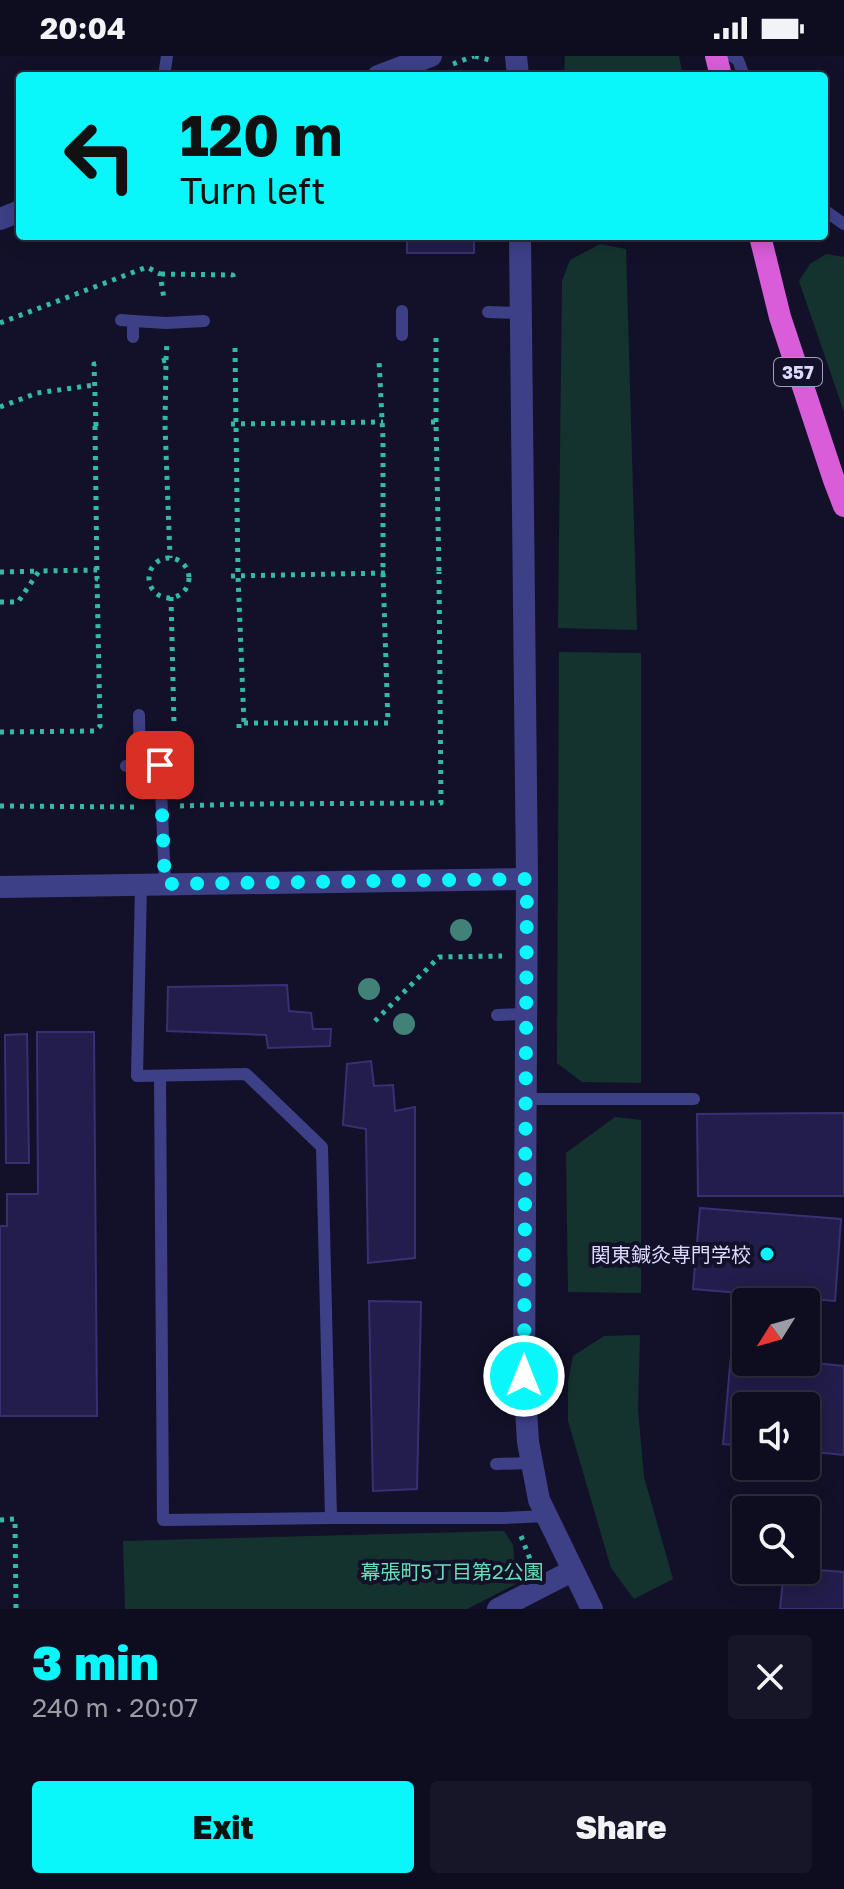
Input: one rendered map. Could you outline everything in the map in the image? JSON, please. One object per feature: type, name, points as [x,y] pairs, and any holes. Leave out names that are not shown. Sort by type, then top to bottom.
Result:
[{"type":"highway","name":"357","points":[[761,240],[780,317],[844,506]]},
{"type":"street","points":[[389,72],[431,56]]},
{"type":"street","points":[[520,240],[527,879],[524,1376],[528,1442],[539,1500],[592,1609]]},
{"type":"street","points":[[0,887],[527,879]]},
{"type":"street","points":[[498,1609],[572,1571]]},
{"type":"lane","points":[[732,56],[738,60],[742,72]]},
{"type":"lane","points":[[402,311],[402,335]]},
{"type":"lane","points":[[488,312],[521,313]]},
{"type":"lane","points":[[133,337],[127,320],[166,323],[204,321]]},
{"type":"lane","points":[[139,715],[133,766],[185,765]]},
{"type":"lane","points":[[160,765],[165,884]]},
{"type":"lane","points":[[141,885],[137,1076],[246,1074],[322,1147],[331,1518]]},
{"type":"lane","points":[[497,1015],[526,1014]]},
{"type":"lane","points":[[160,1076],[163,1520],[547,1516]]},
{"type":"lane","points":[[526,1099],[694,1099]]},
{"type":"lane","points":[[496,1464],[532,1463]]},
{"type":"path","points":[[0,323],[147,267],[160,274],[233,277]]},
{"type":"path","points":[[160,274],[164,299]]},
{"type":"path","points":[[173,807],[441,803],[433,422],[436,332]]},
{"type":"path","points":[[167,336],[164,360],[170,558]]},
{"type":"path","points":[[235,348],[234,576],[242,726],[388,723],[383,422],[379,360]]},
{"type":"path","points":[[0,732],[95,731],[100,726],[94,385],[94,364],[97,364]]},
{"type":"path","points":[[0,407],[37,393],[94,385]]},
{"type":"path","points":[[234,424],[383,422]]},
{"type":"path","points":[[170,558],[181,562],[190,577],[185,589],[171,597],[155,592],[149,580],[153,566],[170,558]]},
{"type":"path","points":[[0,572],[97,570]]},
{"type":"path","points":[[0,602],[18,602],[39,571]]},
{"type":"path","points":[[234,576],[385,573]]},
{"type":"path","points":[[171,597],[174,724]]},
{"type":"path","points":[[0,806],[140,807]]},
{"type":"path","points":[[375,1021],[439,957],[507,956]]},
{"type":"path","points":[[0,1520],[15,1519],[16,1609]]},
{"type":"path","points":[[519,1532],[534,1568]]},
{"type":"green space","points":[[565,56],[679,56],[682,72],[564,72]]},
{"type":"green space","points":[[600,244],[626,249],[637,630],[558,628],[562,281],[570,260]]},
{"type":"green space","points":[[826,254],[844,257],[844,412],[799,281],[810,264]]},
{"type":"green space","points":[[559,652],[641,653],[641,1083],[582,1082],[557,1063]]},
{"type":"green space","points":[[615,1117],[641,1120],[641,1293],[568,1292],[566,1153]]},
{"type":"green space","points":[[640,1335],[638,1410],[644,1477],[673,1579],[634,1599],[611,1568],[568,1421],[568,1382],[573,1356],[604,1336]]},
{"type":"green space","name":"幕張町5丁目第2公園","points":[[504,1531],[513,1545],[516,1584],[467,1609],[125,1609],[123,1541]]},
{"type":"building","points":[[407,240],[474,240],[474,253],[407,253]]},
{"type":"building","points":[[287,985],[289,1011],[311,1013],[313,1029],[331,1029],[330,1046],[268,1048],[266,1035],[167,1031],[168,987]]},
{"type":"building","points":[[37,1032],[94,1032],[97,1416],[0,1416],[0,1226],[7,1226],[7,1194],[38,1194]]},
{"type":"building","points":[[27,1034],[29,1163],[6,1163],[5,1035]]},
{"type":"building","points":[[371,1061],[374,1086],[393,1085],[395,1111],[415,1107],[415,1258],[368,1263],[366,1129],[343,1125],[347,1064]]},
{"type":"building","points":[[844,1113],[844,1196],[698,1196],[697,1114]]},
{"type":"building","name":"関東鍼灸専門学校","points":[[700,1208],[841,1219],[835,1301],[820,1300],[820,1288],[732,1288],[732,1292],[693,1289]]},
{"type":"building","points":[[369,1301],[421,1302],[417,1489],[373,1491]]},
{"type":"building","points":[[731,1355],[732,1376],[820,1376],[820,1364],[844,1366],[844,1455],[820,1452],[820,1392],[732,1392],[732,1445],[723,1444]]},
{"type":"building","points":[[820,1570],[844,1572],[844,1609],[780,1609],[783,1584],[820,1584]]},
{"type":"place","name":"関東鍼灸専門学校","points":[[767,1254]]},
{"type":"route","points":[[160,765],[165,884],[527,879],[524,1376]]}]
